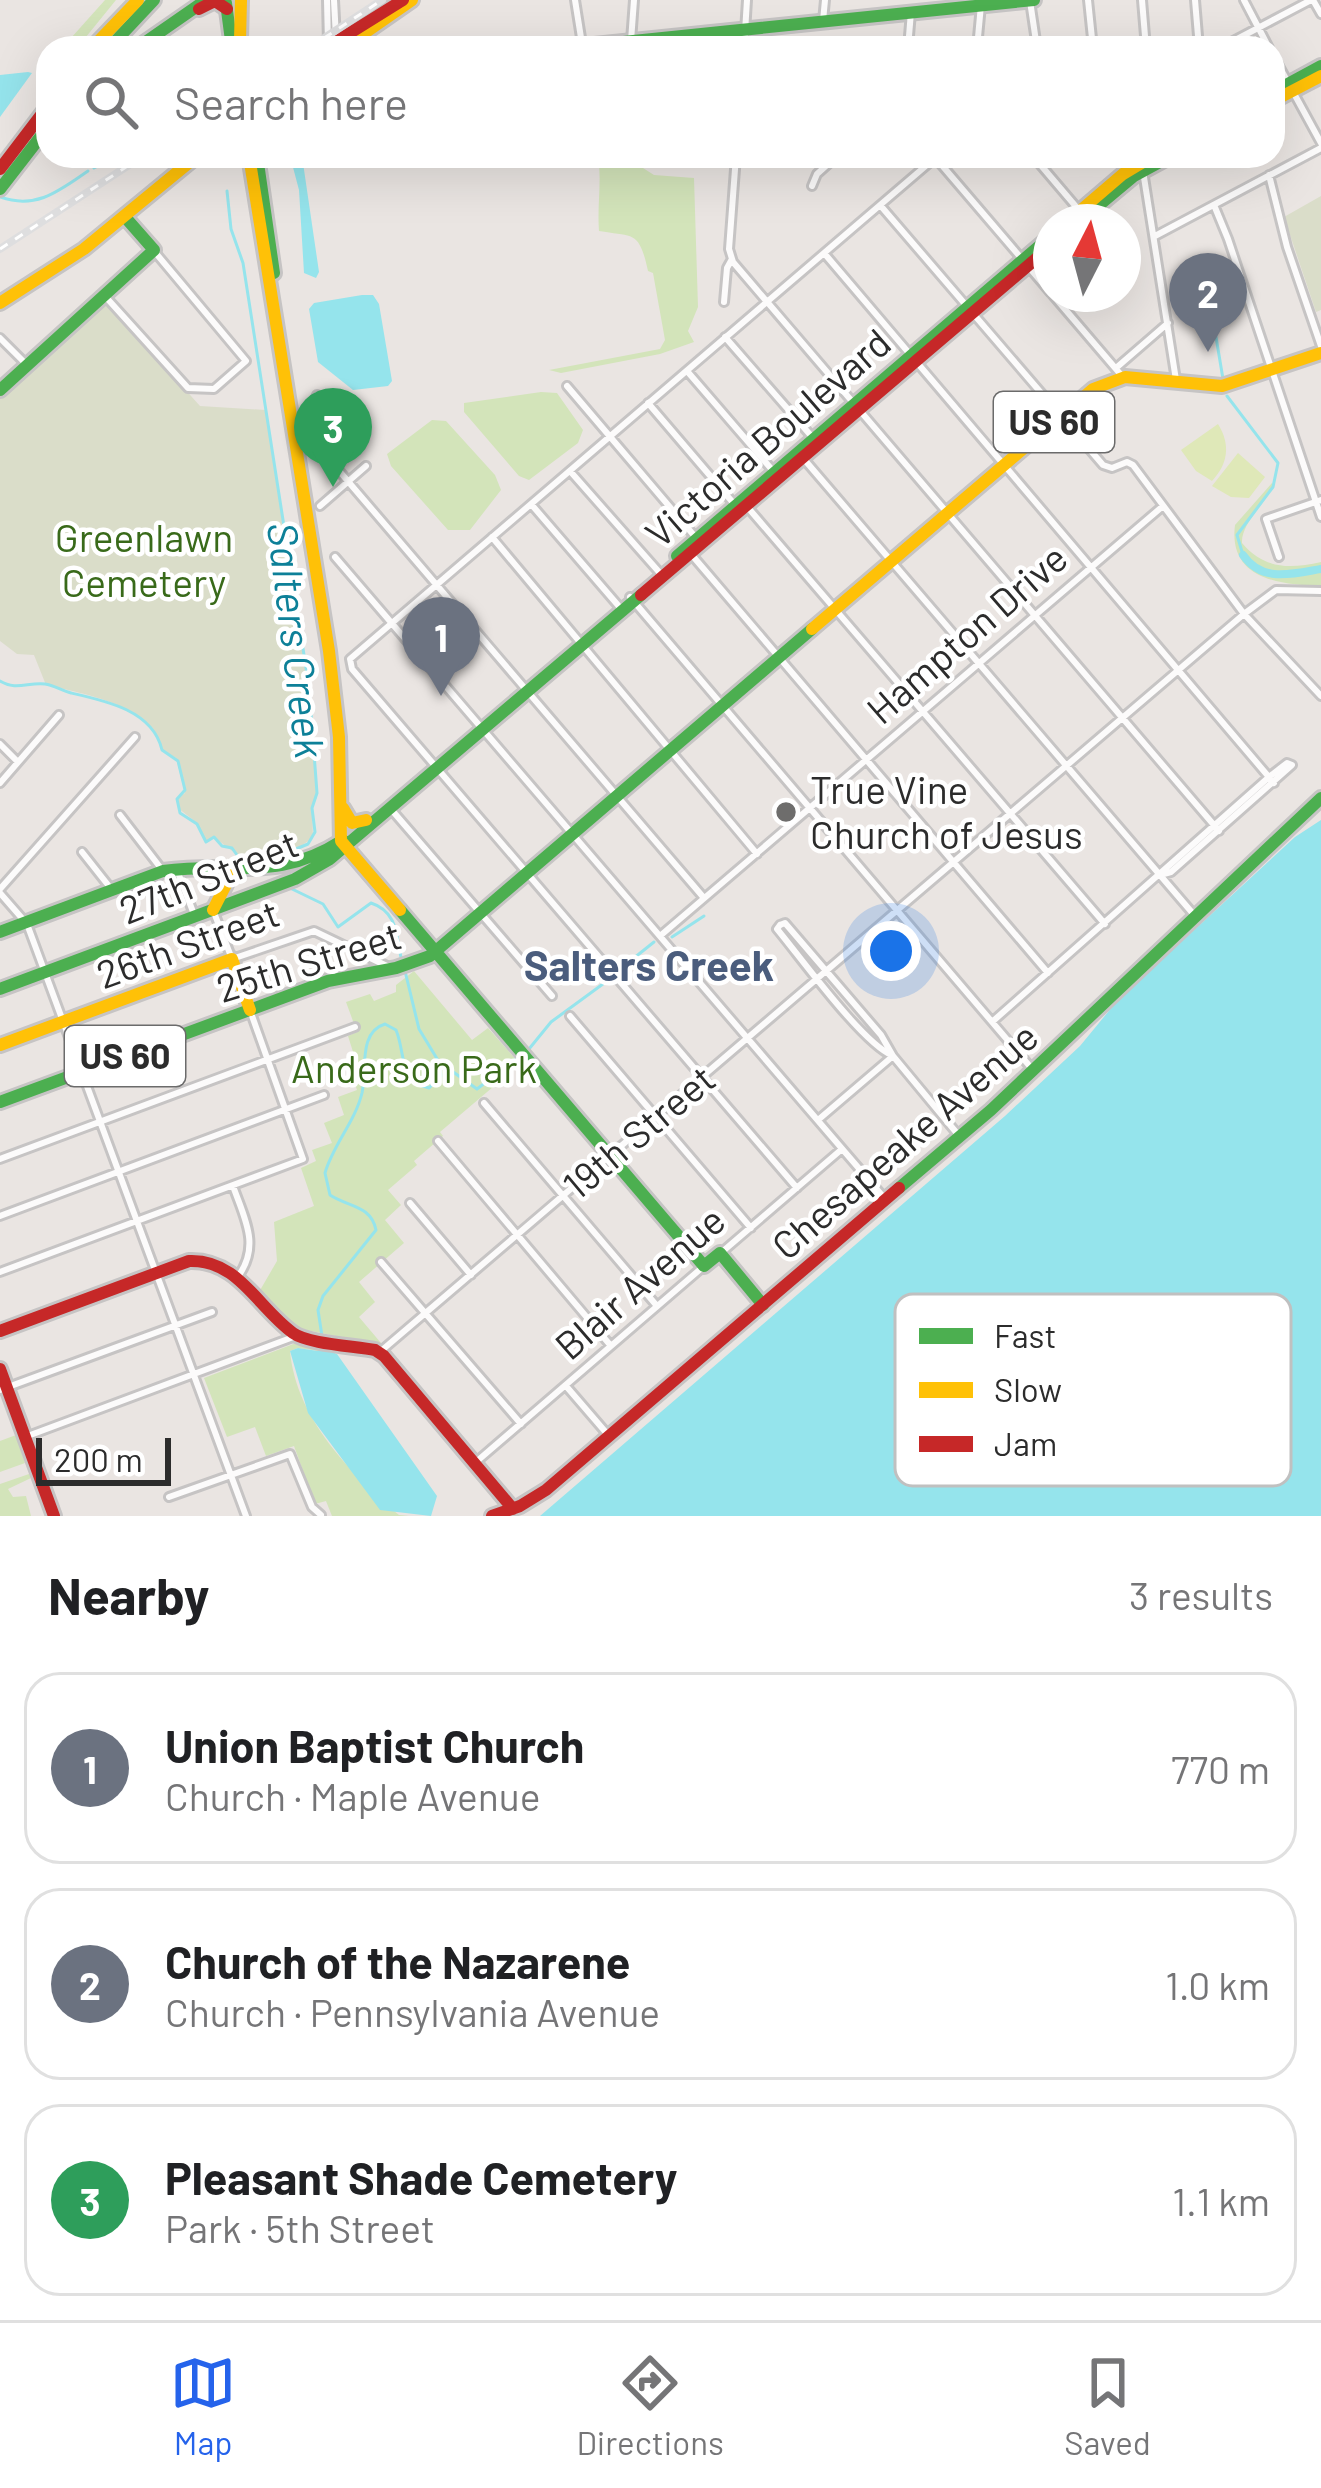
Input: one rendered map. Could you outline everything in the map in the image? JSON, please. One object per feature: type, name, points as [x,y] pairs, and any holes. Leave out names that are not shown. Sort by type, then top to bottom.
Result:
[{"type":"main road","points":[[99,36],[123,0]]},
{"type":"main road","points":[[103,36],[138,0]]},
{"type":"main road","points":[[120,36],[154,0]]},
{"type":"main road","points":[[155,36],[206,0]]},
{"type":"main road","points":[[350,36],[407,0]]},
{"type":"main road","points":[[703,36],[824,21],[887,7],[911,12],[1032,0]]},
{"type":"main road","points":[[165,29],[212,1],[232,2],[236,36]]},
{"type":"main road","points":[[1285,92],[1321,66]]},
{"type":"main road","points":[[1285,89],[1321,76]]},
{"type":"main road","points":[[3,179],[36,125]]},
{"type":"main road","points":[[3,179],[36,141]]},
{"type":"main road","points":[[172,173],[176,168]]},
{"type":"main road","points":[[0,303],[51,273],[179,168]]},
{"type":"main road","points":[[255,168],[332,671],[344,844],[704,1266]]},
{"type":"main road","points":[[1096,204],[1133,168]]},
{"type":"main road","points":[[1101,204],[1149,168]]},
{"type":"main road","points":[[0,390],[154,250],[124,217]]},
{"type":"main road","name":"Victoria Boulevard","points":[[626,604],[697,538],[741,506],[1033,255]]},
{"type":"main road","name":"Victoria Boulevard","points":[[1025,263],[1033,258]]},
{"type":"main road","name":"US 60","points":[[778,658],[1119,372],[1177,384],[1221,386],[1321,350]]},
{"type":"main road","name":"Victoria Boulevard","points":[[527,689],[691,554],[813,438],[857,407]]},
{"type":"main road","name":"25th Street","points":[[0,1102],[328,981],[399,967],[435,952],[778,658]]},
{"type":"main road","name":"27th Street","points":[[0,988],[308,873],[527,689]]},
{"type":"main road","name":"Chesapeake Avenue","points":[[492,1516],[541,1494],[960,1136],[1321,798]]},
{"type":"main road","points":[[341,806],[352,823],[366,820]]},
{"type":"main road","name":"27th Street","points":[[344,844],[366,820],[389,807]]},
{"type":"main road","points":[[0,932],[170,870],[293,868],[344,844]]},
{"type":"main road","points":[[214,910],[234,869]]},
{"type":"main road","points":[[232,959],[250,1010]]},
{"type":"main road","name":"26th Street","points":[[0,1045],[232,959]]},
{"type":"main road","points":[[719,1253],[763,1305]]},
{"type":"main road","name":"Blair Avenue","points":[[704,1266],[719,1253]]},
{"type":"main road","points":[[0,1331],[157,1273],[203,1260],[221,1264],[296,1336],[380,1352],[513,1509]]},
{"type":"main road","points":[[0,1369],[3,1389],[54,1516]]},
{"type":"street","points":[[331,0],[333,36]]},
{"type":"street","points":[[575,0],[580,36]]},
{"type":"street","points":[[631,36],[634,0]]},
{"type":"street","points":[[745,36],[747,0]]},
{"type":"street","points":[[824,21],[825,0]]},
{"type":"street","points":[[1032,0],[1036,36]]},
{"type":"street","points":[[1088,0],[1092,36]]},
{"type":"street","points":[[1142,0],[1145,36]]},
{"type":"street","points":[[1195,0],[1198,36]]},
{"type":"street","points":[[1244,0],[1263,36]]},
{"type":"street","points":[[1242,36],[1312,0],[1321,14]]},
{"type":"street","points":[[978,36],[980,5]]},
{"type":"street","points":[[909,36],[911,12]]},
{"type":"street","points":[[1285,76],[1321,145],[1285,166]]},
{"type":"street","points":[[724,302],[732,258],[735,168]]},
{"type":"street","points":[[812,187],[824,168]]},
{"type":"street","points":[[797,1188],[350,666],[353,654],[922,168]]},
{"type":"street","points":[[943,168],[1033,272]]},
{"type":"street","points":[[1043,168],[1072,204]]},
{"type":"street","points":[[1155,236],[1282,168]]},
{"type":"street","points":[[1143,171],[1177,384]]},
{"type":"street","points":[[1269,176],[1321,350]]},
{"type":"street","points":[[880,205],[1105,467],[1131,464],[1244,614],[1321,696]]},
{"type":"street","points":[[1214,205],[1321,517]]},
{"type":"street","points":[[104,295],[186,387],[214,389],[246,361],[154,250]]},
{"type":"street","points":[[824,254],[1271,780],[1166,866],[992,1022]]},
{"type":"street","points":[[732,258],[1216,828]]},
{"type":"street","points":[[1067,312],[1119,372],[1168,323]]},
{"type":"street","points":[[725,337],[813,438]]},
{"type":"street","points":[[0,338],[27,365]]},
{"type":"street","points":[[687,371],[774,472]]},
{"type":"street","points":[[567,386],[697,538]]},
{"type":"street","points":[[317,395],[309,416],[313,436],[704,898]]},
{"type":"street","points":[[648,404],[835,609],[1105,924]]},
{"type":"street","points":[[800,455],[1195,916]]},
{"type":"street","points":[[320,506],[366,466]]},
{"type":"street","points":[[570,470],[659,572]]},
{"type":"street","points":[[1279,557],[1266,519],[1318,501]]},
{"type":"street","points":[[530,503],[722,705],[1034,1070]]},
{"type":"street","name":"Hampton Drive","points":[[660,936],[1163,506]]},
{"type":"street","points":[[492,537],[757,854]]},
{"type":"street","points":[[691,554],[1048,973]]},
{"type":"street","points":[[335,556],[886,1200]]},
{"type":"street","name":"19th Street","points":[[380,1352],[1244,614],[1276,590],[1321,591]]},
{"type":"street","points":[[0,783],[59,715]]},
{"type":"street","points":[[135,737],[0,891],[26,922],[246,1516]]},
{"type":"street","points":[[0,744],[18,762]]},
{"type":"street","points":[[389,807],[552,996]]},
{"type":"street","points":[[120,815],[170,870],[195,916]]},
{"type":"street","points":[[82,852],[112,890]]},
{"type":"street","points":[[214,910],[232,959]]},
{"type":"street","points":[[893,1056],[880,1050],[777,929],[782,922],[960,1136]]},
{"type":"street","name":"26th Street","points":[[232,959],[314,931],[399,967]]},
{"type":"street","points":[[852,1017],[859,1009]]},
{"type":"street","points":[[0,1272],[304,1156],[250,1010]]},
{"type":"street","points":[[570,1016],[751,1228]]},
{"type":"street","points":[[0,1159],[355,1027]]},
{"type":"street","points":[[818,1120],[893,1056]]},
{"type":"street","points":[[0,1216],[324,1095]]},
{"type":"street","points":[[484,1103],[657,1306]]},
{"type":"street","points":[[438,1141],[611,1346]]},
{"type":"street","name":"Blair Avenue","points":[[719,1253],[842,1149]]},
{"type":"street","points":[[232,1186],[251,1243],[248,1261],[237,1278]]},
{"type":"street","points":[[410,1203],[471,1275]]},
{"type":"street","points":[[381,1262],[521,1424]]},
{"type":"street","name":"Blair Avenue","points":[[476,1462],[704,1266]]},
{"type":"street","points":[[3,1389],[212,1312]]},
{"type":"street","points":[[25,1437],[296,1336]]},
{"type":"street","points":[[566,1385],[609,1436]]},
{"type":"street","points":[[169,1497],[287,1454],[294,1456],[312,1507],[321,1515]]},
{"type":"green space","points":[[105,0],[116,0],[87,36],[73,36]]},
{"type":"green space","points":[[599,168],[643,168],[654,175],[694,178],[698,307],[688,331],[694,342],[660,354],[561,373],[549,370],[660,349],[665,340],[653,273],[648,271],[638,242],[628,235],[599,231]]},
{"type":"green space","points":[[1321,196],[1321,310],[1316,312],[1284,217]]},
{"type":"green space","name":"Greenlawn Cemetery","points":[[104,299],[200,406],[266,410],[309,687],[317,797],[312,808],[313,838],[281,859],[244,860],[214,837],[206,842],[197,823],[178,808],[178,798],[185,793],[176,758],[162,750],[145,722],[115,704],[46,685],[34,655],[17,654],[0,641],[0,394]]},
{"type":"green space","points":[[557,393],[583,430],[578,443],[529,480],[519,476],[464,412],[464,403]]},
{"type":"green space","points":[[432,420],[446,421],[495,475],[501,490],[470,530],[448,530],[391,466],[387,454]]},
{"type":"green space","points":[[1218,424],[1226,454],[1212,481],[1196,471],[1181,450]]},
{"type":"green space","points":[[1238,453],[1265,477],[1249,498],[1231,497],[1212,486]]},
{"type":"green space","points":[[1272,483],[1242,543],[1259,558],[1278,565],[1321,562],[1321,586],[1289,584],[1260,575],[1240,557],[1235,525]]},
{"type":"green space","name":"Anderson Park","points":[[414,971],[472,1040],[488,1028],[520,1064],[440,1132],[443,1136],[414,1161],[417,1165],[388,1190],[401,1205],[385,1220],[404,1243],[359,1282],[375,1302],[359,1317],[381,1343],[297,1328],[259,1292],[277,1261],[274,1222],[314,1206],[301,1168],[316,1161],[312,1150],[332,1143],[324,1123],[344,1115],[338,1097],[357,1090],[346,1059],[354,1055],[348,1036],[357,1032],[346,1002],[370,994],[374,1001],[396,992],[396,985]]},
{"type":"green space","points":[[296,1343],[319,1347],[319,1351],[290,1351],[294,1376],[314,1421],[362,1481],[399,1515],[409,1516],[332,1516],[326,1501],[315,1504],[294,1446],[266,1456],[255,1427],[227,1437],[204,1378]]},
{"type":"green space","points":[[16,1435],[25,1463],[0,1472],[0,1441]]},
{"type":"green space","points":[[29,1474],[31,1478],[8,1489],[13,1497],[26,1496],[31,1516],[0,1516],[0,1484]]},
{"type":"water","points":[[32,73],[0,117],[0,75]]},
{"type":"water","points":[[293,168],[304,168],[319,272],[316,278],[304,273]]},
{"type":"water","points":[[373,295],[379,304],[392,381],[388,386],[353,390],[318,362],[309,309],[314,303]]},
{"type":"water","points":[[1321,820],[1321,1516],[540,1516],[1005,1116],[1080,1046],[1117,1001],[1295,837]]},
{"type":"water","points":[[319,1347],[337,1354],[437,1496],[431,1516],[380,1510],[308,1413],[290,1351],[318,1351]]},
{"type":"waterway","points":[[0,197],[36,200],[88,171]]},
{"type":"waterway","name":"Salters Creek","points":[[227,191],[231,229],[243,263],[309,687],[317,793],[312,808],[315,832],[308,844],[284,854],[282,862]]},
{"type":"waterway","points":[[1210,301],[1223,379]]},
{"type":"waterway","points":[[1227,396],[1278,463],[1273,487],[1237,535],[1243,555]]},
{"type":"waterway","points":[[1243,555],[1268,573],[1321,569]]},
{"type":"waterway","points":[[0,681],[48,685],[113,704],[139,717],[162,750],[178,761],[185,790],[177,799],[180,813],[197,824],[206,842],[214,837],[237,855]]},
{"type":"waterway","points":[[243,860],[277,858]]},
{"type":"waterway","name":"Salters Creek","points":[[292,889],[323,904],[338,927],[371,903],[380,907],[395,927],[402,962]]},
{"type":"waterway","points":[[672,937],[704,916]]},
{"type":"waterway","points":[[619,970],[654,942]]},
{"type":"waterway","name":"Salters Creek","points":[[322,1336],[318,1310],[323,1296],[376,1230],[364,1211],[330,1195],[325,1173],[359,1104],[371,1035],[385,1024],[396,1030],[408,1073],[419,1084],[429,1088],[441,1076],[439,1062],[419,1029],[405,971]]},
{"type":"waterway","points":[[529,1049],[551,1022],[607,981]]},
{"type":"waterway","points":[[442,1064],[477,1089],[516,1059]]},
{"type":"railway","points":[[327,36],[382,0]]},
{"type":"railway","points":[[0,249],[125,168]]},
{"type":"traffic: fast","points":[[120,36],[154,0]]},
{"type":"traffic: fast","points":[[154,36],[206,0]]},
{"type":"traffic: fast","points":[[682,36],[1034,0]]},
{"type":"traffic: fast","points":[[226,3],[230,36]]},
{"type":"traffic: fast","points":[[1285,86],[1321,66]]},
{"type":"traffic: fast","points":[[0,189],[36,142]]},
{"type":"traffic: fast","points":[[259,168],[274,273]]},
{"type":"traffic: fast","points":[[1101,204],[1149,168]]},
{"type":"traffic: fast","points":[[0,390],[154,250],[125,217]]},
{"type":"traffic: fast","points":[[677,556],[1033,251]]},
{"type":"traffic: fast","points":[[0,989],[295,879],[330,859],[641,595]]},
{"type":"traffic: fast","points":[[0,1102],[328,981],[430,956],[812,629]]},
{"type":"traffic: fast","points":[[899,1188],[991,1110],[1321,798]]},
{"type":"traffic: fast","points":[[0,932],[163,871],[276,866],[297,862],[343,840]]},
{"type":"traffic: fast","points":[[400,910],[704,1266],[720,1253],[763,1305]]},
{"type":"traffic: slow","points":[[104,36],[138,0]]},
{"type":"traffic: slow","points":[[240,36],[241,0]]},
{"type":"traffic: slow","points":[[360,36],[412,0]]},
{"type":"traffic: slow","points":[[1285,95],[1321,76]]},
{"type":"traffic: slow","points":[[0,303],[84,249],[182,168]]},
{"type":"traffic: slow","points":[[251,168],[329,651],[339,737],[341,841],[400,910]]},
{"type":"traffic: slow","points":[[1088,204],[1133,168]]},
{"type":"traffic: slow","points":[[812,629],[1093,389],[1125,377],[1222,386],[1321,353]]},
{"type":"traffic: slow","points":[[343,808],[352,823],[366,820]]},
{"type":"traffic: slow","points":[[213,910],[234,869]]},
{"type":"traffic: slow","points":[[0,1045],[232,959],[250,1010]]},
{"type":"traffic: jam","points":[[345,36],[403,0]]},
{"type":"traffic: jam","points":[[199,9],[215,1],[227,9]]},
{"type":"traffic: jam","points":[[0,169],[36,122]]},
{"type":"traffic: jam","points":[[641,595],[1033,261]]},
{"type":"traffic: jam","points":[[492,1516],[546,1490],[899,1188]]},
{"type":"traffic: jam","points":[[0,1331],[189,1261],[206,1262],[234,1276],[300,1337],[375,1350],[384,1356],[513,1509]]},
{"type":"traffic: jam","points":[[0,1369],[54,1516]]},
{"type":"place","name":"Church of the Nazarene","points":[[1208,352]]},
{"type":"place","name":"Pleasant Shade Cemetery","points":[[333,487]]},
{"type":"place","name":"Union Baptist Church","points":[[441,696]]},
{"type":"place","name":"True Vine Church of Jesus","points":[[786,812]]},
{"type":"district","name":"Salters Creek","points":[[649,966]]}]
